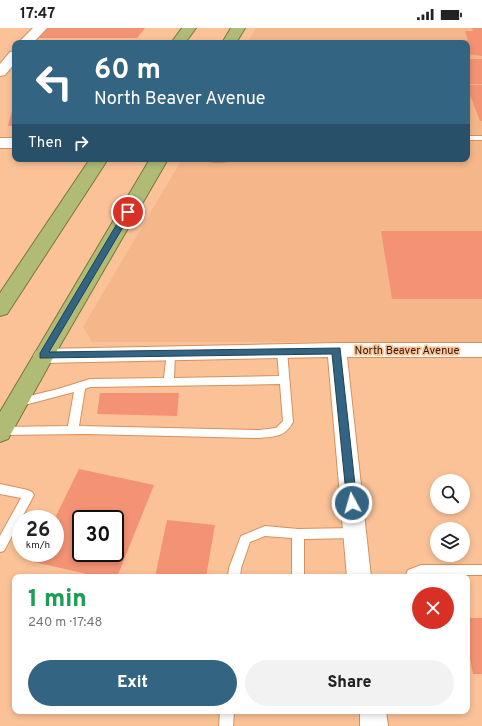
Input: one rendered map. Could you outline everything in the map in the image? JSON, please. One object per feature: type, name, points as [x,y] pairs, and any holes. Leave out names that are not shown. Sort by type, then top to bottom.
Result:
[{"type":"highway","points":[[180,40],[189,28]]},
{"type":"highway","points":[[231,40],[238,28]]},
{"type":"highway","points":[[0,309],[97,162]]},
{"type":"highway","points":[[1,432],[43,356],[157,162]]},
{"type":"street","points":[[28,40],[41,28]]},
{"type":"street","points":[[0,72],[12,58]]},
{"type":"street","points":[[0,143],[12,143]]},
{"type":"street","points":[[337,350],[359,574]]},
{"type":"street","name":"North Beaver Avenue","points":[[43,356],[337,350],[482,350]]},
{"type":"street","points":[[373,714],[374,726]]},
{"type":"lane","points":[[470,138],[482,138]]},
{"type":"lane","points":[[1,432],[73,430],[259,434],[279,432],[288,422],[282,351]]},
{"type":"lane","points":[[169,382],[170,354]]},
{"type":"lane","points":[[17,403],[90,383],[285,380]]},
{"type":"lane","points":[[73,430],[80,386]]},
{"type":"lane","points":[[0,489],[28,495],[0,547]]},
{"type":"lane","points":[[234,574],[245,539],[265,531],[298,534],[355,533]]},
{"type":"lane","points":[[298,534],[298,574]]},
{"type":"lane","points":[[412,574],[421,570],[482,570]]},
{"type":"lane","points":[[226,726],[227,714]]},
{"type":"shaded area","points":[[256,28],[482,28],[482,342],[92,342],[83,327],[180,162],[470,162],[470,40],[249,40]]},
{"type":"building","points":[[48,28],[145,28],[137,38],[39,38]]},
{"type":"building","points":[[472,28],[482,28],[482,56],[470,54],[470,40],[468,40],[465,31],[473,31]]},
{"type":"building","points":[[470,59],[482,59],[482,84],[470,84]]},
{"type":"building","points":[[470,85],[482,85],[482,121],[480,121],[470,95]]},
{"type":"building","points":[[12,111],[12,126],[8,126]]},
{"type":"building","points":[[381,231],[482,231],[482,299],[392,299]]},
{"type":"building","points":[[100,393],[179,393],[177,416],[97,414]]},
{"type":"building","points":[[79,469],[154,485],[124,560],[124,510],[72,510],[72,562],[123,562],[118,574],[87,574],[34,562],[64,562],[64,510],[59,510]]},
{"type":"building","points":[[167,520],[215,525],[207,574],[156,574]]},
{"type":"building","points":[[470,618],[482,618],[482,674],[473,674],[470,658]]},
{"type":"route","points":[[128,212],[43,356],[337,350],[352,503]]}]
